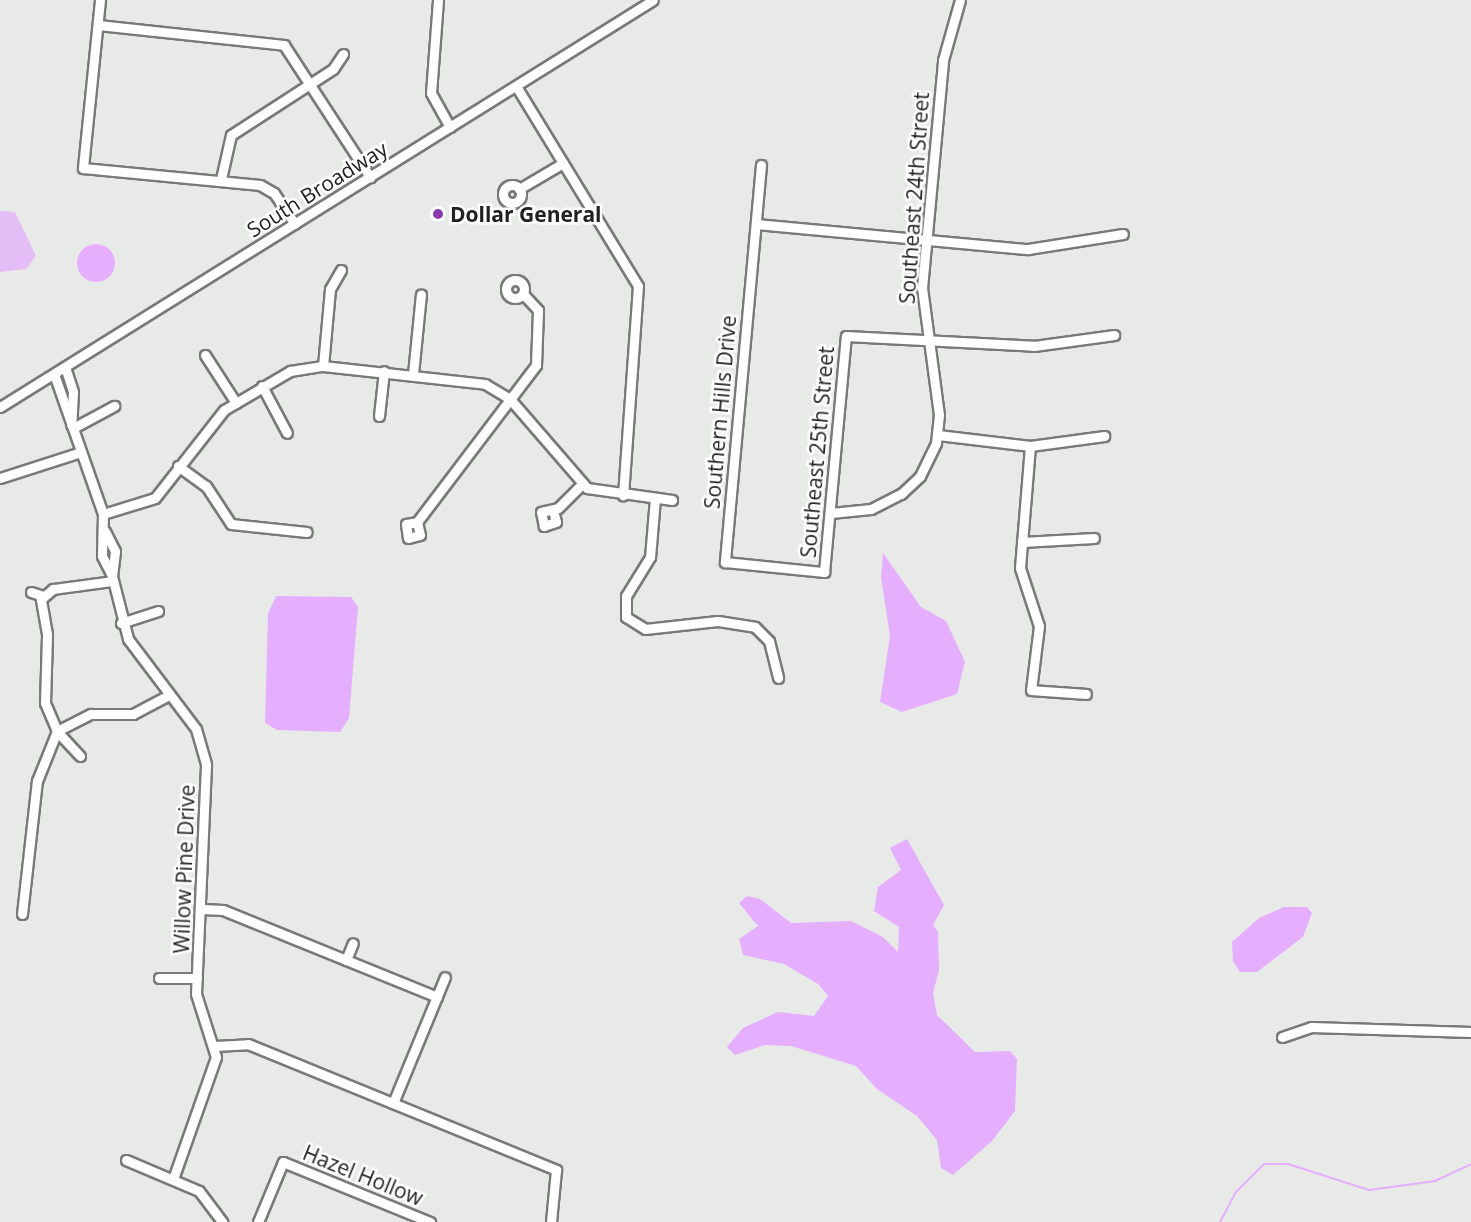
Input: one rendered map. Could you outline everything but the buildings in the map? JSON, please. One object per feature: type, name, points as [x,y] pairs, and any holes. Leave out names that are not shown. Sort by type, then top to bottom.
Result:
[{"type":"street","points":[[100,0],[83,168],[221,179],[268,188],[295,224]]},
{"type":"street","points":[[438,0],[431,93],[450,127]]},
{"type":"street","name":"South Broadway","points":[[0,407],[653,0]]},
{"type":"street","name":"Southeast 24th Street","points":[[831,513],[857,512],[901,494],[924,470],[938,435],[922,300],[943,60],[960,0]]},
{"type":"street","points":[[98,25],[278,43],[294,54],[370,177]]},
{"type":"street","points":[[221,179],[231,135],[333,69],[343,54]]},
{"type":"street","points":[[516,86],[639,292],[623,495]]},
{"type":"street","points":[[519,189],[563,163]]},
{"type":"street","name":"Southern Hills Drive","points":[[761,165],[725,562],[824,572]]},
{"type":"street","points":[[756,224],[1040,249],[1123,234]]},
{"type":"street","points":[[323,366],[330,289],[341,270]]},
{"type":"street","points":[[413,374],[421,294]]},
{"type":"street","points":[[417,522],[537,361],[538,310],[523,294]]},
{"type":"street","points":[[927,340],[1034,346],[1114,334]]},
{"type":"street","name":"Southeast 25th Street","points":[[824,572],[846,336],[927,340]]},
{"type":"street","points":[[205,355],[236,403]]},
{"type":"street","points":[[103,514],[149,503],[213,419],[236,403],[290,371],[323,366],[471,380],[510,399],[582,484],[597,493],[672,500]]},
{"type":"street","name":"Willow Pine Drive","points":[[65,367],[73,392],[72,426]]},
{"type":"street","points":[[379,416],[384,371]]},
{"type":"street","name":"Willow Pine Drive","points":[[54,374],[103,514],[105,531],[102,556],[112,579],[122,623],[137,656],[202,741],[202,909],[196,994],[215,1046],[213,1072],[173,1179]]},
{"type":"street","points":[[262,386],[287,433]]},
{"type":"street","points":[[72,426],[114,406]]},
{"type":"street","points":[[938,435],[1030,446],[1104,436]]},
{"type":"street","points":[[1030,446],[1022,543],[1022,578],[1039,626],[1031,690],[1086,694]]},
{"type":"street","points":[[0,478],[81,452]]},
{"type":"street","points":[[178,466],[206,486],[231,524],[307,532]]},
{"type":"street","points":[[553,510],[582,484]]},
{"type":"street","points":[[654,498],[650,557],[626,596],[626,617],[645,629],[718,621],[755,627],[769,641],[778,678]]},
{"type":"street","points":[[1022,543],[1094,538]]},
{"type":"street","points":[[43,596],[53,589],[112,579]]},
{"type":"street","points":[[31,592],[43,596]]},
{"type":"street","points":[[43,596],[45,703],[57,731],[80,756]]},
{"type":"street","points":[[122,623],[158,611]]},
{"type":"street","points":[[22,914],[37,781],[57,731],[91,714],[133,714],[167,696]]},
{"type":"street","points":[[202,909],[223,910],[437,996]]},
{"type":"street","points":[[346,960],[353,943]]},
{"type":"street","points":[[393,1103],[445,977]]},
{"type":"street","points":[[159,978],[197,978]]},
{"type":"street","points":[[1282,1037],[1311,1027],[1471,1032]]},
{"type":"street","points":[[215,1046],[248,1044],[556,1170],[551,1222]]},
{"type":"street","points":[[126,1160],[199,1191],[222,1222]]},
{"type":"street","name":"Hazel Hollow","points":[[258,1222],[283,1162],[430,1222]]},
{"type":"shaded area","points":[[0,211],[15,212],[36,256],[26,269],[0,272]]},
{"type":"shaded area","points":[[96,244],[109,250],[115,263],[109,276],[96,282],[83,276],[77,263],[83,250]]},
{"type":"shaded area","points":[[883,553],[921,607],[946,621],[965,662],[957,694],[902,712],[880,702],[890,636],[881,577]]},
{"type":"shaded area","points":[[276,596],[351,597],[358,607],[349,718],[340,732],[277,730],[265,723],[268,614]]},
{"type":"shaded area","points":[[907,839],[944,905],[933,925],[938,932],[939,970],[933,993],[937,1015],[975,1052],[1010,1051],[1017,1059],[1015,1111],[992,1141],[953,1175],[941,1168],[937,1140],[917,1116],[877,1089],[856,1066],[791,1046],[765,1045],[735,1055],[727,1047],[743,1028],[778,1012],[814,1016],[828,996],[818,984],[784,964],[743,955],[739,939],[758,926],[739,903],[747,896],[760,899],[791,923],[851,921],[883,937],[898,952],[899,927],[874,911],[878,887],[901,870],[890,848]]},
{"type":"shaded area","points":[[1284,907],[1307,907],[1312,913],[1303,937],[1257,972],[1240,972],[1233,961],[1232,942],[1259,918]]},
{"type":"waterway","points":[[1220,1222],[1236,1192],[1264,1164],[1288,1164],[1369,1190],[1435,1181],[1471,1164]]},
{"type":"place","name":"Dollar General","points":[[438,214]]}]
